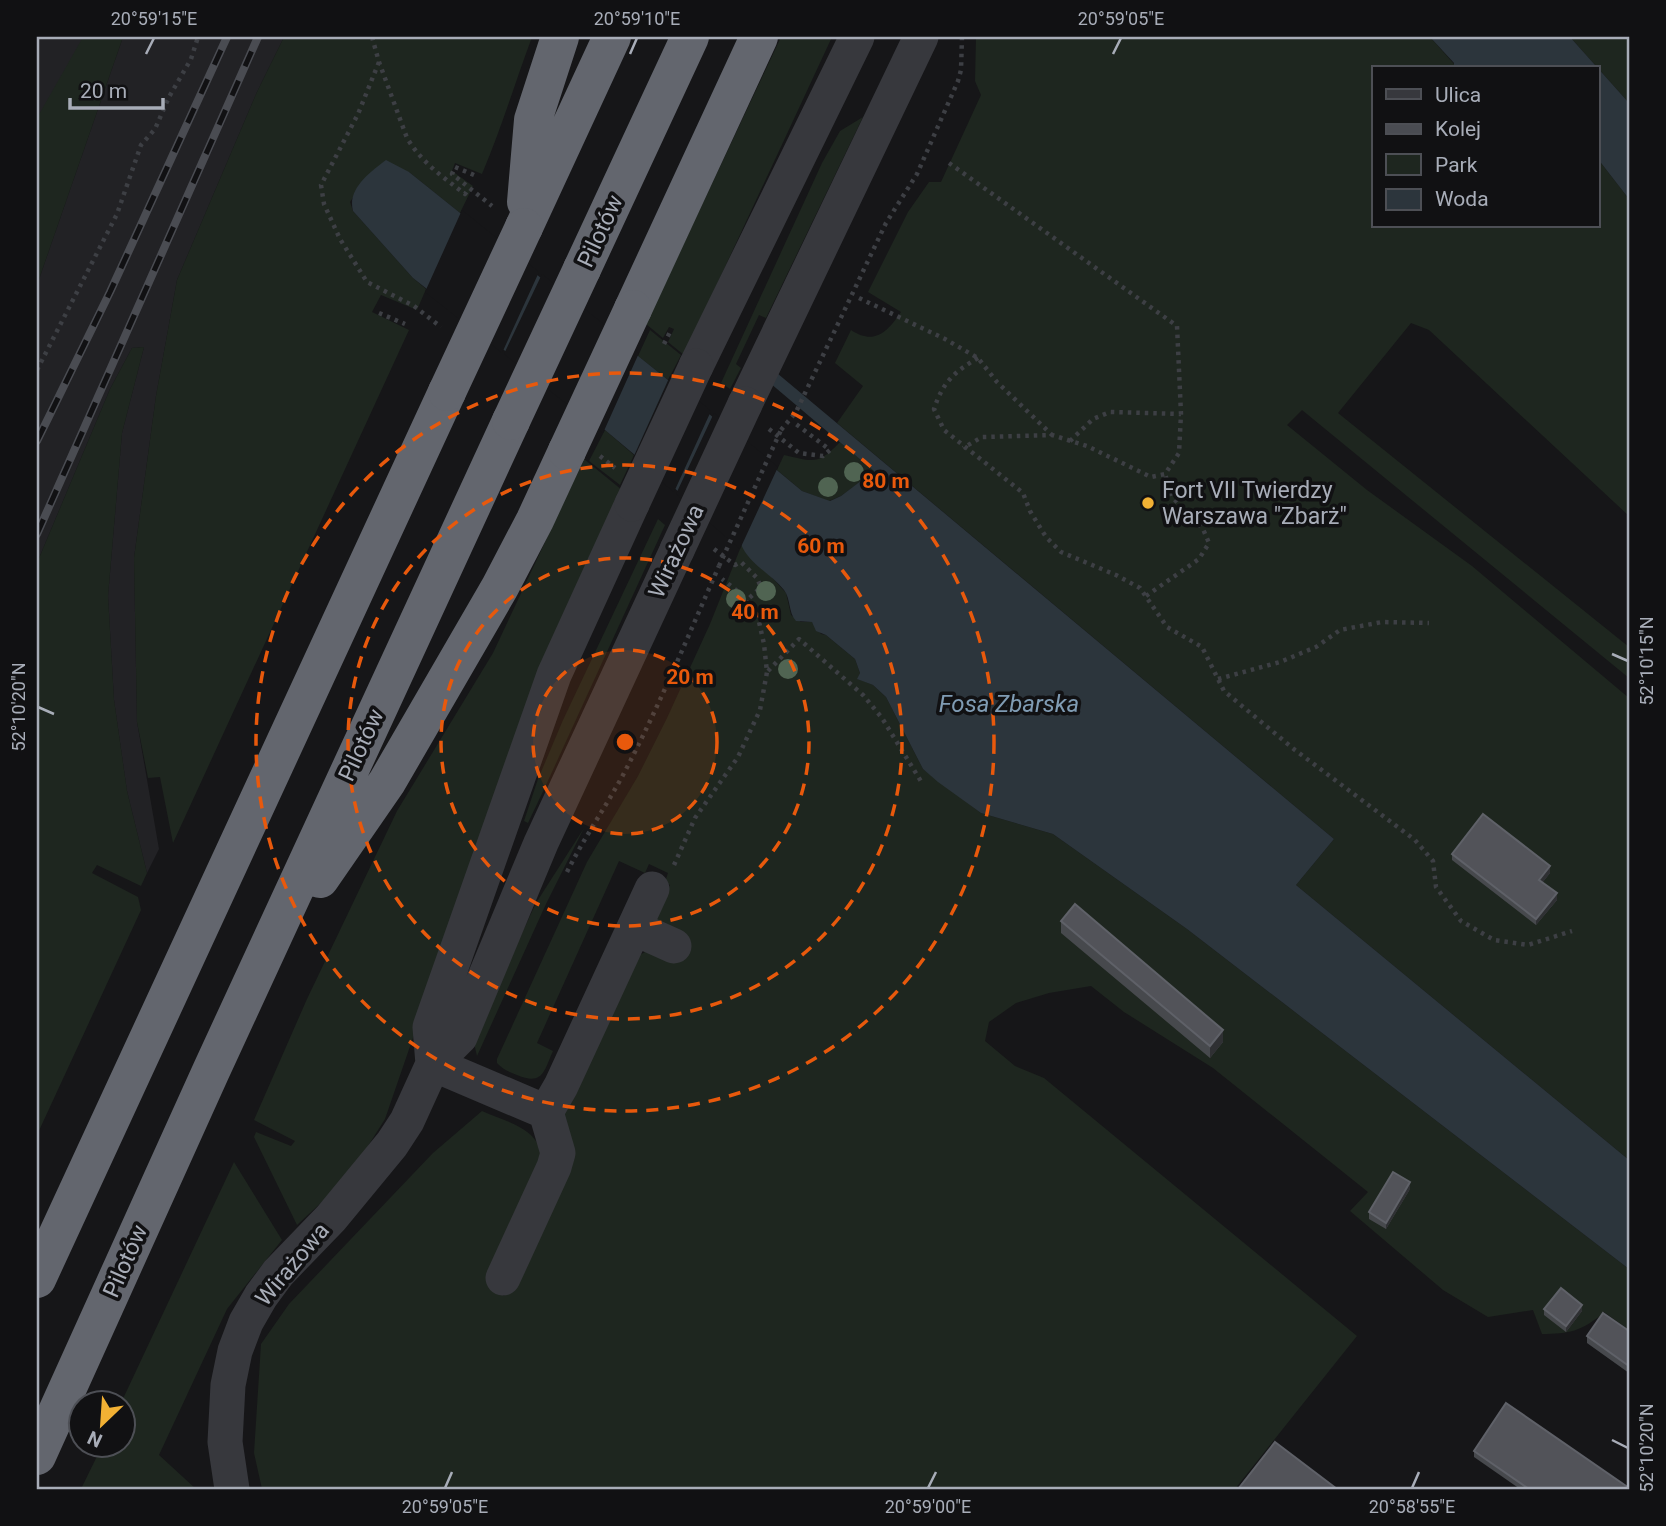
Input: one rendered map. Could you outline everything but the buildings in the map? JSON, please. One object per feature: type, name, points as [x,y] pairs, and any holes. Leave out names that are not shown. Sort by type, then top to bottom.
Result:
[{"type":"highway","points":[[524,227],[533,120],[560,37]]},
{"type":"highway","points":[[37,1279],[612,37]]},
{"type":"highway","name":"Pilotów","points":[[37,1456],[259,967],[690,37]]},
{"type":"highway","points":[[259,967],[387,782],[500,587],[535,520],[759,37]]},
{"type":"street","name":"Wirażowa","points":[[433,1064],[430,1027],[554,675],[696,366],[857,37]]},
{"type":"street","name":"Wirażowa","points":[[232,1489],[225,1442],[228,1385],[235,1351],[246,1322],[278,1273],[331,1218],[391,1144],[407,1121],[433,1064],[460,1037],[541,843],[921,37]]},
{"type":"street","points":[[503,1278],[558,1153],[546,1112],[561,1086],[634,928],[662,879]]},
{"type":"street","points":[[634,928],[674,946]]},
{"type":"street","points":[[433,1064],[546,1112]]},
{"type":"path","points":[[37,370],[117,214],[135,169],[141,145],[155,129],[169,97],[191,59],[198,37]]},
{"type":"path","points":[[372,37],[407,138],[414,149],[426,164],[466,194],[470,188],[452,174],[455,167],[474,175]]},
{"type":"path","points":[[565,877],[622,776],[670,679],[781,430],[796,412],[886,223],[917,174],[958,81],[962,37]]},
{"type":"path","points":[[949,163],[1177,326],[1181,414],[1179,453],[1165,474],[1151,477],[1087,446],[1052,435],[982,437],[963,448]]},
{"type":"path","points":[[859,298],[945,339],[978,358],[998,382],[1052,435]]},
{"type":"path","points":[[379,313],[405,324]]},
{"type":"path","points":[[664,344],[671,330]]},
{"type":"path","points":[[978,358],[958,370],[940,390],[934,409],[944,430],[963,448],[1023,493],[1030,511],[1046,537],[1061,551],[1140,588],[1167,627],[1202,648],[1224,691],[1295,750],[1415,840],[1433,861],[1436,887],[1461,920],[1494,940],[1528,945],[1572,931]]},
{"type":"path","points":[[1070,441],[1093,419],[1110,412],[1181,414]]},
{"type":"path","points":[[793,448],[799,453],[815,456],[823,456],[830,450],[796,424]]},
{"type":"path","points":[[1146,596],[1199,559],[1209,542],[1203,529],[1172,497],[1165,474]]},
{"type":"path","points":[[734,565],[741,562],[757,578],[760,585],[746,601]]},
{"type":"path","points":[[662,879],[695,818],[738,757],[760,710],[767,671],[765,644],[757,613],[722,579]]},
{"type":"path","points":[[1218,679],[1280,662],[1316,647],[1340,630],[1382,622],[1429,623]]},
{"type":"path","points":[[767,671],[799,639],[863,695],[882,718],[922,783]]},
{"type":"shaded area","points":[[37,37],[85,37],[37,120]]},
{"type":"shaded area","points":[[123,37],[284,37],[257,92],[177,280],[156,396],[134,558],[137,722],[159,849],[147,873],[127,791],[114,700],[108,596],[122,433],[144,347],[132,348],[110,389],[37,563],[37,285]]},
{"type":"green space","points":[[83,37],[123,37],[37,285],[37,118]]},
{"type":"green space","points":[[284,37],[532,37],[482,174],[455,163],[452,171],[473,186],[460,213],[409,172],[354,196],[350,202],[353,211],[426,289],[417,310],[381,295],[372,312],[409,330],[173,843],[160,777],[148,778],[137,722],[134,558],[156,396],[177,280],[257,92]]},
{"type":"green space","points":[[781,37],[832,37],[684,355],[668,342],[674,329],[669,327],[663,338],[646,324]]},
{"type":"green space","points":[[976,37],[1430,37],[1454,66],[1372,66],[1372,228],[1600,228],[1600,162],[1629,199],[1629,516],[1429,330],[1411,323],[1338,413],[1629,647],[1629,678],[1302,410],[1287,425],[1367,490],[1472,566],[1629,698],[1629,1160],[1296,885],[1334,839],[837,423],[863,386],[835,363],[851,330],[867,337],[880,334],[901,312],[868,292],[908,212],[929,182],[941,182],[981,95],[975,81]]},
{"type":"green space","points":[[1570,37],[1629,37],[1629,103],[1600,71],[1600,66],[1596,66]]},
{"type":"green space","points":[[863,117],[766,318],[759,315],[736,364],[741,368],[730,389],[721,383],[822,163],[840,131]]},
{"type":"green space","points":[[650,330],[681,355],[668,380],[638,356]]},
{"type":"green space","points":[[144,347],[122,433],[108,596],[114,700],[127,791],[147,873],[141,886],[97,865],[92,873],[138,897],[141,910],[37,1135],[37,563],[110,389],[132,348]]},
{"type":"green space","points":[[605,430],[634,455],[620,485],[589,461]]},
{"type":"green space","points":[[840,442],[875,471],[841,496],[829,501],[802,491],[777,470],[784,455],[815,460],[826,455]]},
{"type":"green space","points":[[584,459],[622,490],[529,701],[385,1119],[361,1157],[324,1200],[297,1225],[254,1137],[256,1132],[291,1146],[295,1141],[254,1120],[307,999],[397,811],[493,653]]},
{"type":"green space","points":[[658,519],[665,525],[528,823],[524,821],[538,779],[563,720]]},
{"type":"green space","points":[[742,544],[786,593],[791,615],[801,622],[812,622],[821,634],[826,635],[855,659],[860,673],[858,679],[873,685],[886,697],[923,769],[981,813],[1053,834],[1187,929],[1629,1269],[1629,1330],[1604,1312],[1575,1330],[1542,1334],[1533,1310],[1488,1317],[1443,1290],[1350,1211],[1368,1192],[1213,1068],[1124,1012],[1091,986],[1049,993],[1016,1003],[989,1022],[985,1041],[1015,1066],[1044,1078],[1357,1336],[1235,1489],[262,1489],[254,1453],[261,1344],[289,1304],[433,1153],[482,1111],[523,1129],[537,1142],[541,1151],[542,1163],[487,1284],[504,1296],[572,1157],[557,1123],[638,956],[645,952],[655,919],[670,885],[665,882],[668,873],[649,864],[645,873],[619,861],[537,1043],[553,1051],[545,1070],[537,1078],[526,1078],[504,1069],[497,1063],[497,1059],[587,862],[638,776],[667,718],[710,624]]},
{"type":"green space","points":[[584,828],[546,904],[477,1056],[474,1043],[479,1025],[536,903]]},
{"type":"green space","points":[[234,1162],[282,1240],[227,1309],[159,1455],[196,1489],[81,1489],[95,1460],[136,1460],[136,1390],[127,1390]]},
{"type":"water","points":[[1430,37],[1570,37],[1596,66],[1454,66]]},
{"type":"water","points":[[1600,70],[1629,103],[1629,199],[1600,162]]},
{"type":"water","name":"Fosa Zbarska","points":[[386,160],[409,172],[802,491],[830,501],[874,471],[751,367],[759,358],[1334,839],[1296,885],[1629,1160],[1629,1269],[1187,929],[1053,834],[981,813],[923,769],[886,697],[873,685],[857,679],[860,673],[855,659],[826,635],[816,631],[812,622],[796,621],[784,590],[754,563],[741,544],[605,430],[413,278],[353,211],[353,195],[357,188]]},
{"type":"pier","points":[[462,210],[539,272],[502,353],[425,292]]},
{"type":"pier","points":[[542,274],[639,353],[603,433],[504,354]]},
{"type":"pier","points":[[670,376],[711,411],[674,492],[633,458]]},
{"type":"pier","points":[[714,413],[778,467],[740,549],[676,494]]},
{"type":"railway","points":[[37,441],[110,292],[227,37]]},
{"type":"railway","points":[[37,534],[258,37]]},
{"type":"place","name":"Fort VII Twierdzy Warszawa \"Zbarż\"","points":[[1148,503]]}]
